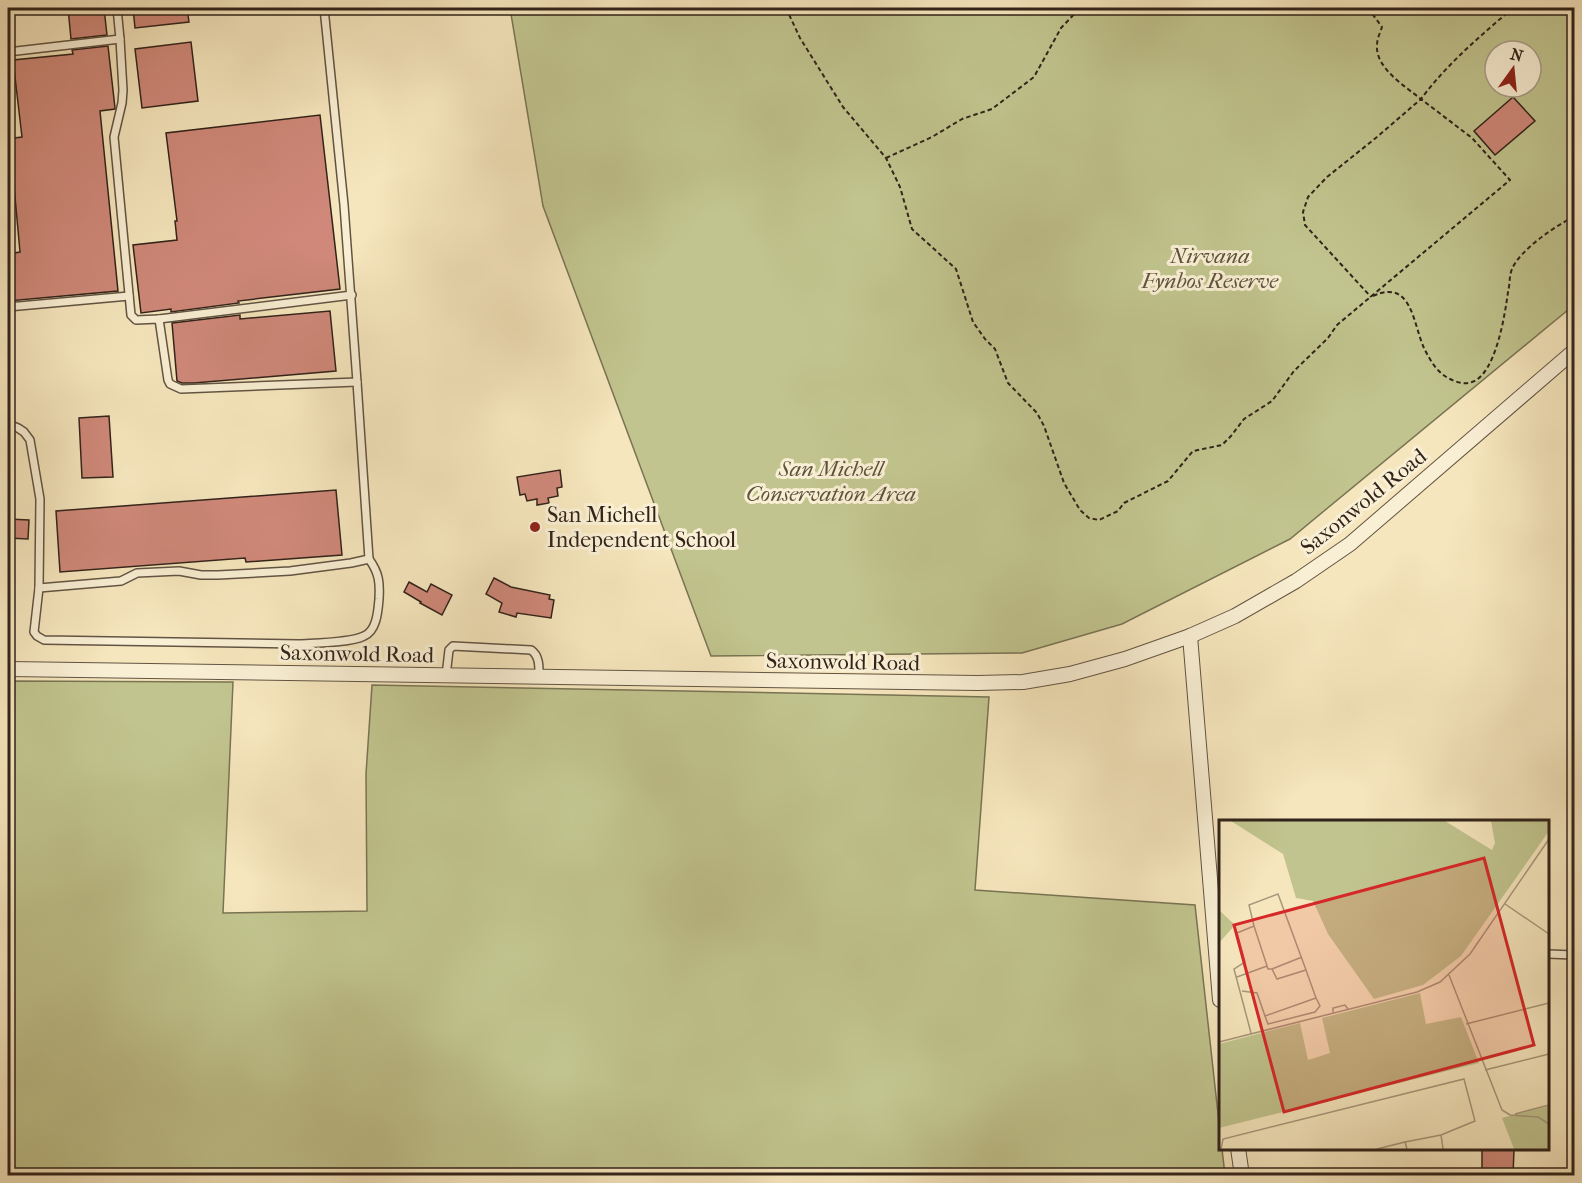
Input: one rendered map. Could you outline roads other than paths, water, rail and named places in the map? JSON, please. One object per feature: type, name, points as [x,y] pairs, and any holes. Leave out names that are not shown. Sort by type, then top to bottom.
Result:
[{"type":"street","name":"Saxonwold Road","points":[[8,669],[978,683],[1023,682],[1070,674],[1125,659],[1190,636],[1235,616],[1296,581],[1350,544],[1575,351]]},
{"type":"street","points":[[1190,636],[1219,967]]},
{"type":"street","points":[[1238,1150],[1242,1176]]},
{"type":"lane","points":[[117,8],[123,90],[114,137],[129,296],[132,315],[136,320],[352,296]]},
{"type":"lane","points":[[8,424],[24,432],[30,440],[40,499],[39,588],[34,632],[37,636],[44,639],[299,644],[341,641],[365,636],[375,623],[380,584],[378,572],[369,559],[345,205],[324,8]]},
{"type":"lane","points":[[8,52],[120,39]]},
{"type":"lane","points":[[8,203],[8,237]]},
{"type":"lane","points":[[8,307],[129,296]]},
{"type":"lane","points":[[159,319],[168,380],[170,384],[181,389],[357,382]]},
{"type":"lane","points":[[39,588],[121,581],[137,573],[178,571],[210,575],[290,571],[369,559]]},
{"type":"lane","points":[[446,676],[449,650],[453,646],[531,650],[537,658],[539,677]]},
{"type":"lane","points":[[1549,954],[1575,955]]},
{"type":"place","name":"San Michell Independent School","points":[[535,527]]},
{"type":"park label","name":"Nirvana Fynbos Reserve","points":[[1210,268]]},
{"type":"park label","name":"San Michell Conservation Area","points":[[831,480]]}]
